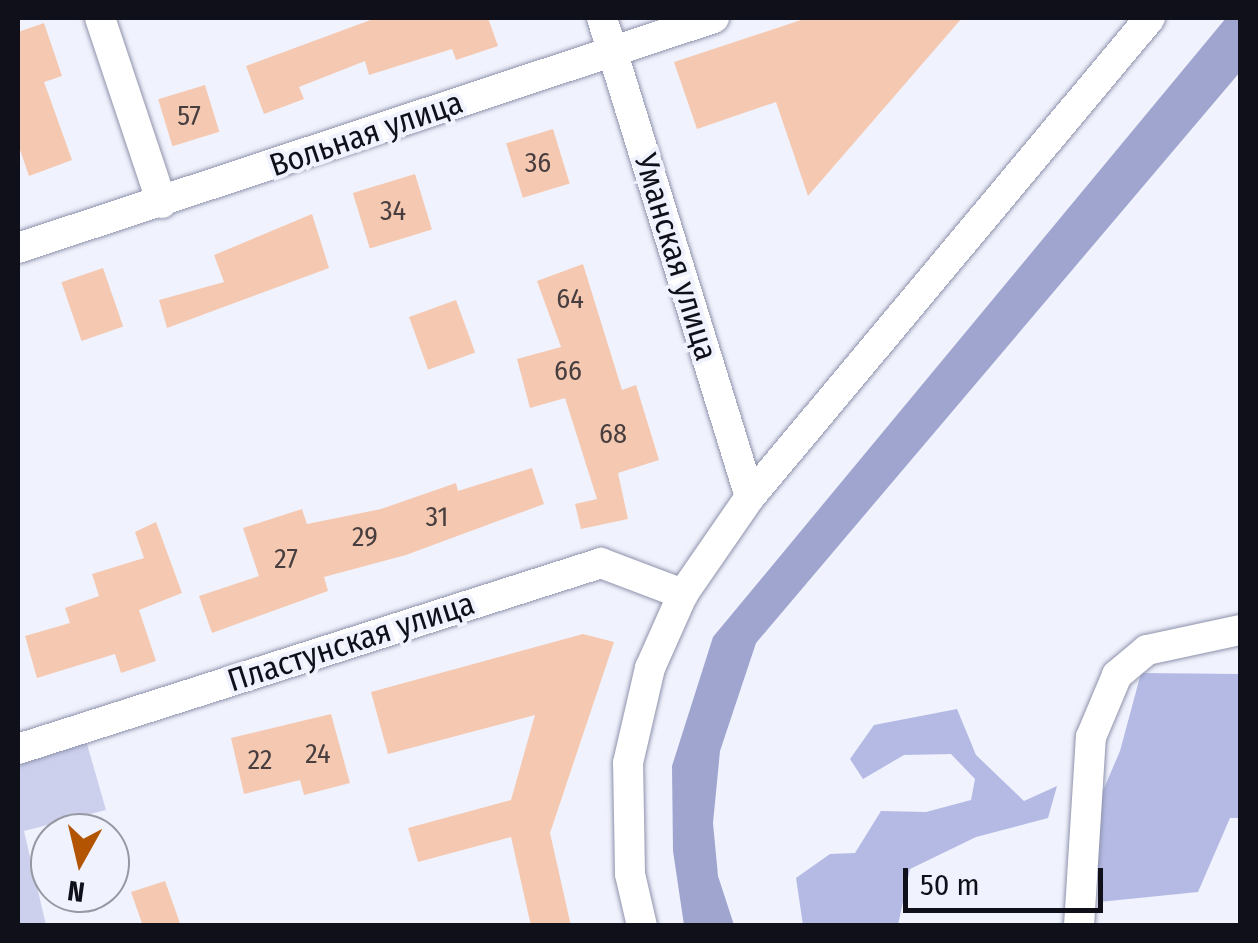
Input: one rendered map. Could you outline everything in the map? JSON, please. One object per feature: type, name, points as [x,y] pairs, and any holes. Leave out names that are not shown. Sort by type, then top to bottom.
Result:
[{"type":"street","points":[[100,18],[162,204]]},
{"type":"street","name":"Уманская улица","points":[[602,18],[750,497]]},
{"type":"street","name":"Вольная улица","points":[[18,248],[162,204],[714,18]]},
{"type":"street","points":[[642,926],[630,874],[628,763],[650,668],[683,594],[750,497],[1150,18]]},
{"type":"street","name":"Пластунская улица","points":[[18,749],[601,563],[683,594]]},
{"type":"street","points":[[1079,926],[1091,737],[1116,674],[1147,650],[1240,630]]},
{"type":"shaded area","points":[[1226,18],[1240,18],[1240,72],[756,643],[720,751],[713,823],[718,876],[734,925],[684,925],[673,851],[672,766],[713,637]]},
{"type":"shaded area","points":[[1141,673],[1240,674],[1240,818],[1230,818],[1198,892],[1099,902],[1096,807],[1120,751]]},
{"type":"shaded area","points":[[957,709],[976,755],[1024,801],[1057,786],[1048,818],[976,837],[910,869],[898,925],[803,925],[796,878],[830,854],[855,853],[881,811],[926,812],[971,800],[975,779],[951,754],[904,755],[863,779],[850,759],[874,725]]},
{"type":"shaded area","points":[[85,737],[106,810],[30,813],[30,829],[24,831],[30,857],[30,913],[43,913],[46,925],[18,925],[18,761]]},
{"type":"building","points":[[376,18],[488,18],[498,46],[456,60],[452,49],[369,75],[365,61],[299,87],[304,99],[264,114],[246,66]]},
{"type":"building","points":[[807,18],[962,18],[808,196],[776,102],[697,129],[674,62]]},
{"type":"building","points":[[44,23],[62,76],[44,82],[72,160],[29,176],[18,144],[18,32]]},
{"type":"building","points":[[205,85],[219,132],[172,146],[158,99]]},
{"type":"building","points":[[553,129],[570,184],[523,198],[506,143]]},
{"type":"building","points":[[415,174],[432,229],[370,248],[353,193]]},
{"type":"building","points":[[312,214],[329,268],[167,328],[159,300],[224,282],[214,255]]},
{"type":"building","points":[[583,264],[622,390],[636,385],[659,460],[618,473],[628,519],[581,529],[575,504],[597,499],[565,398],[530,408],[517,359],[561,347],[537,281]]},
{"type":"building","points":[[103,268],[123,327],[82,341],[61,282]]},
{"type":"building","points":[[456,300],[475,353],[428,370],[409,317]]},
{"type":"building","points":[[532,468],[544,504],[406,555],[324,577],[328,591],[212,633],[199,596],[259,576],[243,528],[302,509],[307,524],[381,509],[456,483],[458,491]]},
{"type":"building","points":[[156,522],[182,593],[139,610],[156,661],[121,673],[115,654],[37,678],[25,636],[70,623],[65,608],[99,596],[92,574],[144,558],[135,532]]},
{"type":"building","points":[[583,634],[614,642],[550,833],[571,926],[531,926],[511,837],[418,862],[408,828],[511,800],[535,715],[388,754],[371,692]]},
{"type":"building","points":[[331,714],[350,783],[304,795],[300,780],[244,794],[231,738]]},
{"type":"building","points":[[165,881],[181,926],[143,926],[131,892]]}]
